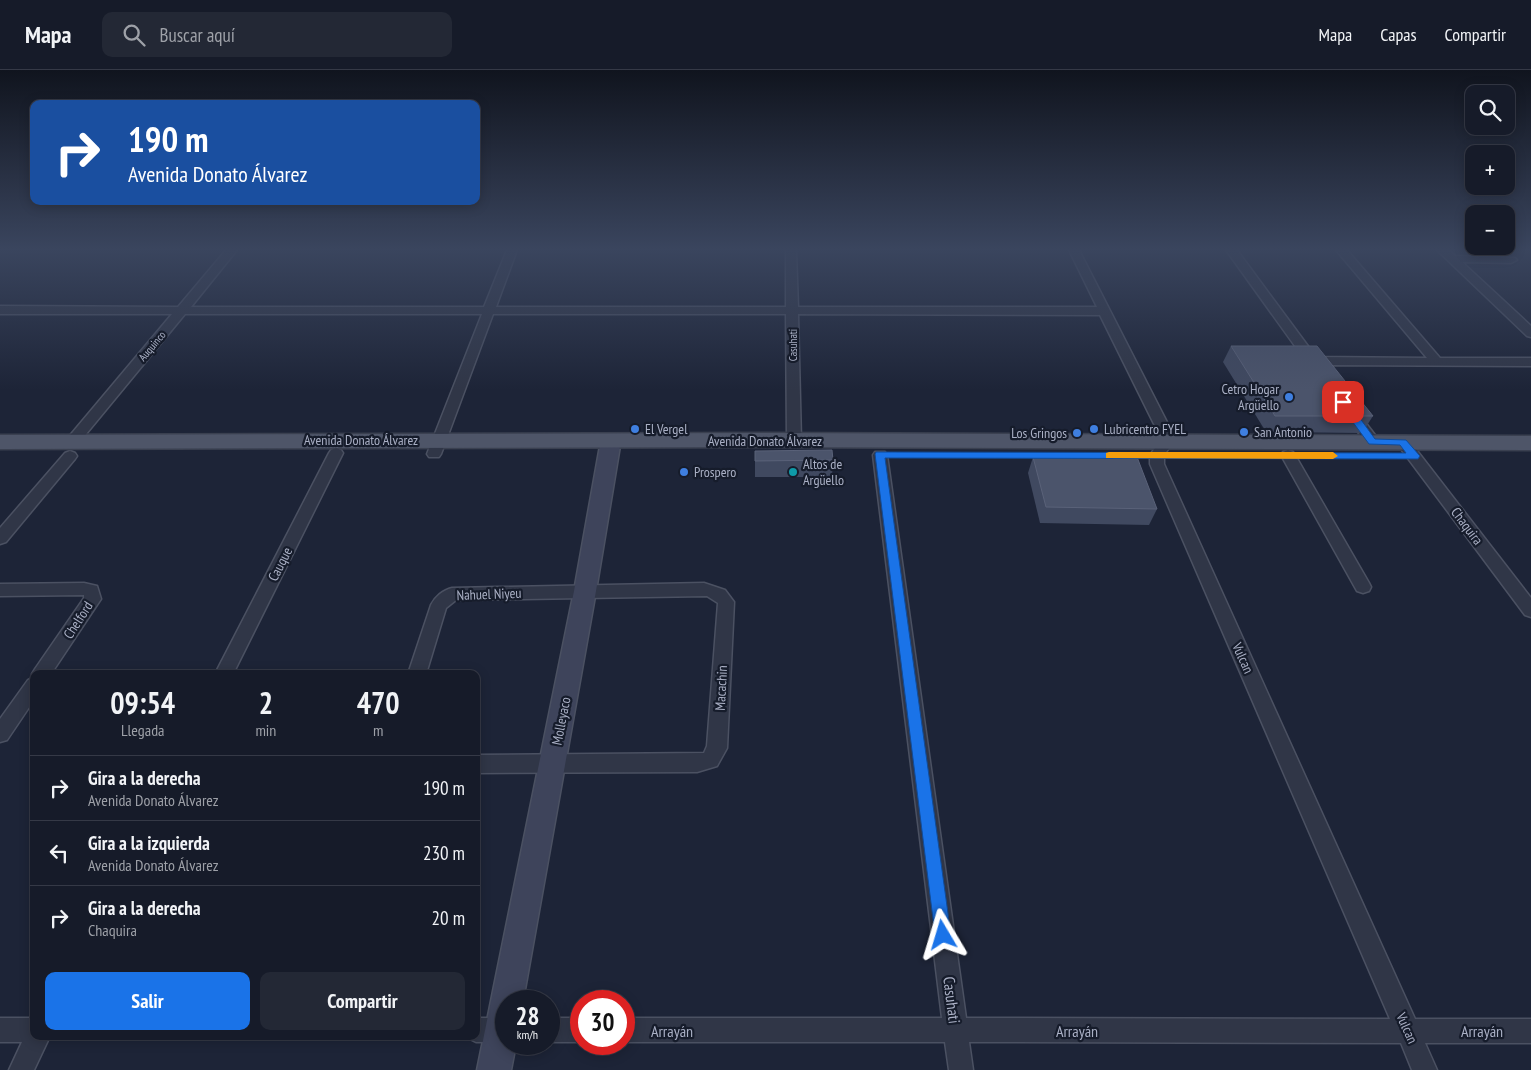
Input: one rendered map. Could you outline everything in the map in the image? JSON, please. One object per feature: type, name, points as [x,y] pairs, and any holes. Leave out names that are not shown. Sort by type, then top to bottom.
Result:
[{"type":"main road","name":"Avenida Donato Álvarez","points":[[610,447],[794,441],[1162,448],[1288,456],[1531,443]]},
{"type":"main road","name":"Avenida Donato Álvarez","points":[[0,442],[71,449],[336,453],[437,447]]},
{"type":"main road","name":"Avenida Donato Álvarez","points":[[0,456],[71,449],[437,447],[610,447],[880,454],[1372,442],[1409,449],[1531,457]]},
{"type":"main road","name":"Molleyaco","points":[[506,990],[552,765],[610,447]]},
{"type":"main road","name":"Molleyaco","points":[[494,1070],[496,1055]]},
{"type":"street","name":"Auquinco","points":[[0,538],[193,297]]},
{"type":"street","points":[[437,447],[494,297]]},
{"type":"street","name":"Casuhati","points":[[793,297],[794,441]]},
{"type":"street","name":"Vulcan","points":[[1096,297],[1166,434],[1157,464],[1426,1070]]},
{"type":"street","points":[[1265,297],[1324,376]]},
{"type":"street","points":[[1381,297],[1437,362]]},
{"type":"street","points":[[1492,297],[1531,333]]},
{"type":"street","points":[[0,310],[1103,311]]},
{"type":"street","points":[[1313,361],[1531,362]]},
{"type":"street","points":[[1340,398],[1372,442]]},
{"type":"street","name":"Chaquira","points":[[1409,449],[1531,610]]},
{"type":"street","name":"Cauque","points":[[226,670],[336,453]]},
{"type":"street","name":"Casuhati","points":[[880,454],[961,1070]]},
{"type":"street","points":[[1288,456],[1363,587]]},
{"type":"street","name":"Chelford","points":[[0,590],[84,588],[91,591],[93,599],[44,670]]},
{"type":"street","name":"Macachin","points":[[552,765],[697,763],[710,760],[717,748],[726,602],[722,596],[717,592],[704,590],[585,591]]},
{"type":"street","name":"Nahuel Niyeu","points":[[418,670],[439,604],[452,594],[585,591]]},
{"type":"street","points":[[0,734],[30,691]]},
{"type":"street","points":[[480,764],[552,765]]},
{"type":"street","points":[[0,1030],[30,1030]]},
{"type":"street","name":"Arrayán","points":[[635,1030],[1531,1031]]},
{"type":"street","points":[[21,1070],[36,1040]]},
{"type":"building","points":[[1231,346],[1317,346],[1373,416],[1275,416]]},
{"type":"building","points":[[832,450],[833,460],[755,461],[755,451]]},
{"type":"building","points":[[1033,457],[1137,457],[1157,509],[1046,507]]},
{"type":"slow traffic","points":[[1109,455],[1333,456]]},
{"type":"place","name":"Cetro Hogar Argüello","points":[[1289,397]]},
{"type":"place","name":"El Vergel","points":[[635,429]]},
{"type":"place","name":"Lubricentro FYEL","points":[[1094,429]]},
{"type":"place","name":"San Antonio","points":[[1244,432]]},
{"type":"place","name":"Los Gringos","points":[[1077,433]]},
{"type":"place","name":"Prospero","points":[[684,472]]},
{"type":"place","name":"Altos de Argüello","points":[[793,472]]},
{"type":"route","points":[[943,935],[880,454],[1415,456],[1403,442],[1372,442],[1343,402]]}]
